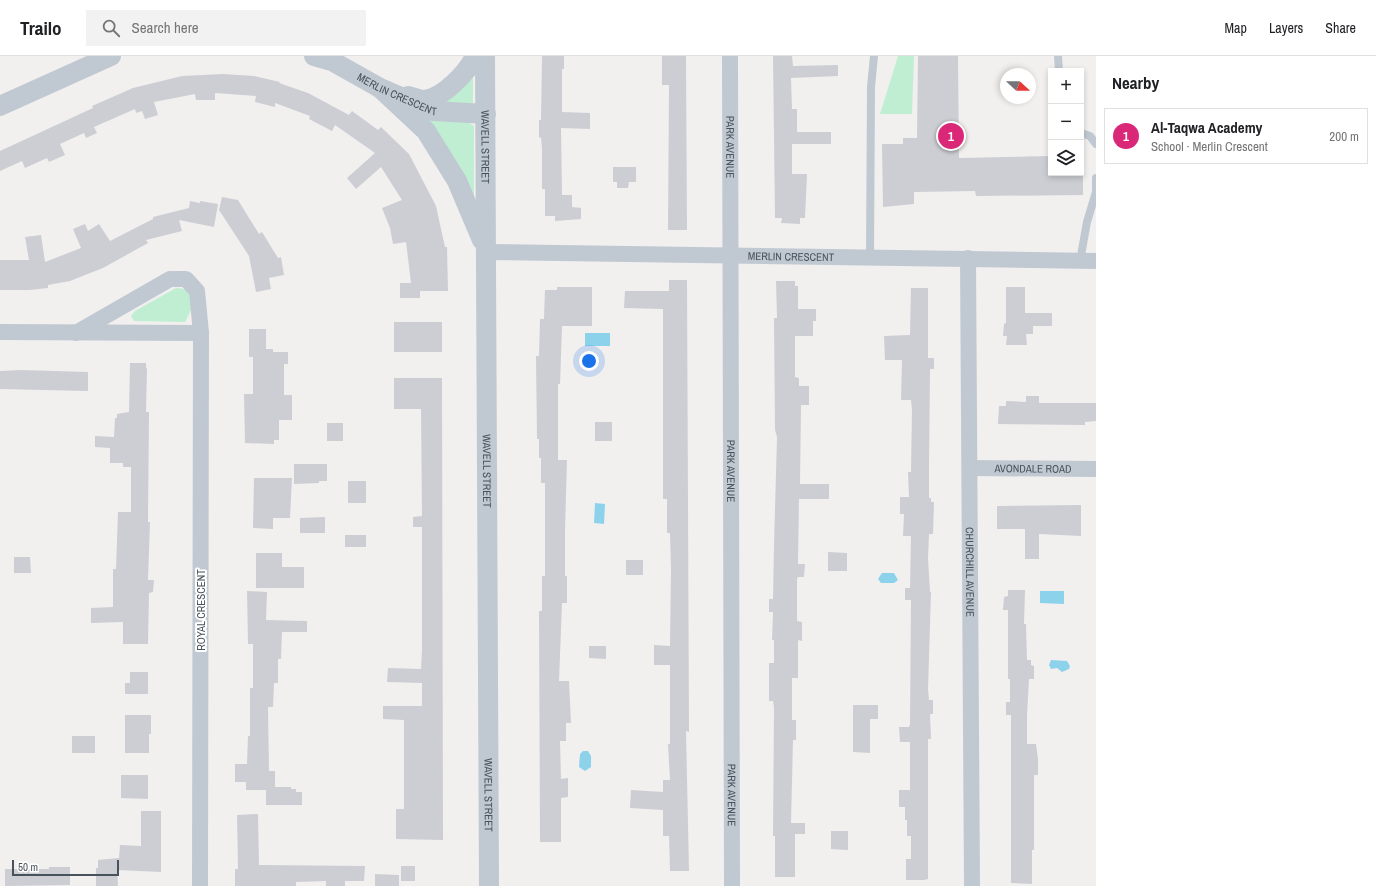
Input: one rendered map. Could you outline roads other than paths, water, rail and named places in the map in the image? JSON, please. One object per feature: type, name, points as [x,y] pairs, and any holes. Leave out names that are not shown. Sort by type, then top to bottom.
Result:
[{"type":"street","points":[[0,106],[111,56]]},
{"type":"street","name":"MERLIN CRESCENT","points":[[314,56],[332,61],[380,88],[433,111],[486,114]]},
{"type":"street","points":[[380,88],[423,100],[442,93],[470,68],[475,56]]},
{"type":"street","name":"WAVELL STREET","points":[[485,56],[489,886]]},
{"type":"street","name":"PARK AVENUE","points":[[730,56],[732,886]]},
{"type":"street","points":[[380,88],[426,132],[457,181],[476,224],[486,252]]},
{"type":"street","name":"MERLIN CRESCENT","points":[[486,252],[1096,261]]},
{"type":"street","name":"CHURCHILL AVENUE","points":[[968,258],[972,886]]},
{"type":"street","name":"ROYAL CRESCENT","points":[[76,332],[170,279],[186,279],[197,291],[201,333],[200,886]]},
{"type":"street","name":"ROYAL CRESCENT","points":[[0,332],[201,333]]},
{"type":"street","name":"AVONDALE ROAD","points":[[970,468],[1096,469]]},
{"type":"lane","points":[[870,257],[871,87],[874,56]]},
{"type":"lane","points":[[1058,56],[1059,68]]},
{"type":"lane","points":[[1084,134],[1090,136],[1096,144]]},
{"type":"lane","points":[[1080,261],[1087,222],[1096,192],[1096,178]]},
{"type":"water","points":[[585,333],[610,333],[610,346],[585,346]]},
{"type":"water","points":[[595,503],[605,504],[604,524],[594,523]]},
{"type":"water","points":[[882,573],[894,573],[898,580],[894,583],[881,583],[878,579]]},
{"type":"water","points":[[1040,591],[1064,591],[1064,604],[1040,603]]},
{"type":"water","points":[[1051,660],[1067,661],[1070,666],[1069,669],[1062,672],[1057,668],[1051,669],[1049,665]]},
{"type":"water","points":[[583,751],[588,751],[591,756],[591,767],[585,771],[579,767],[580,754]]},
{"type":"place","name":"Al-Taqwa Academy","points":[[951,136]]}]
